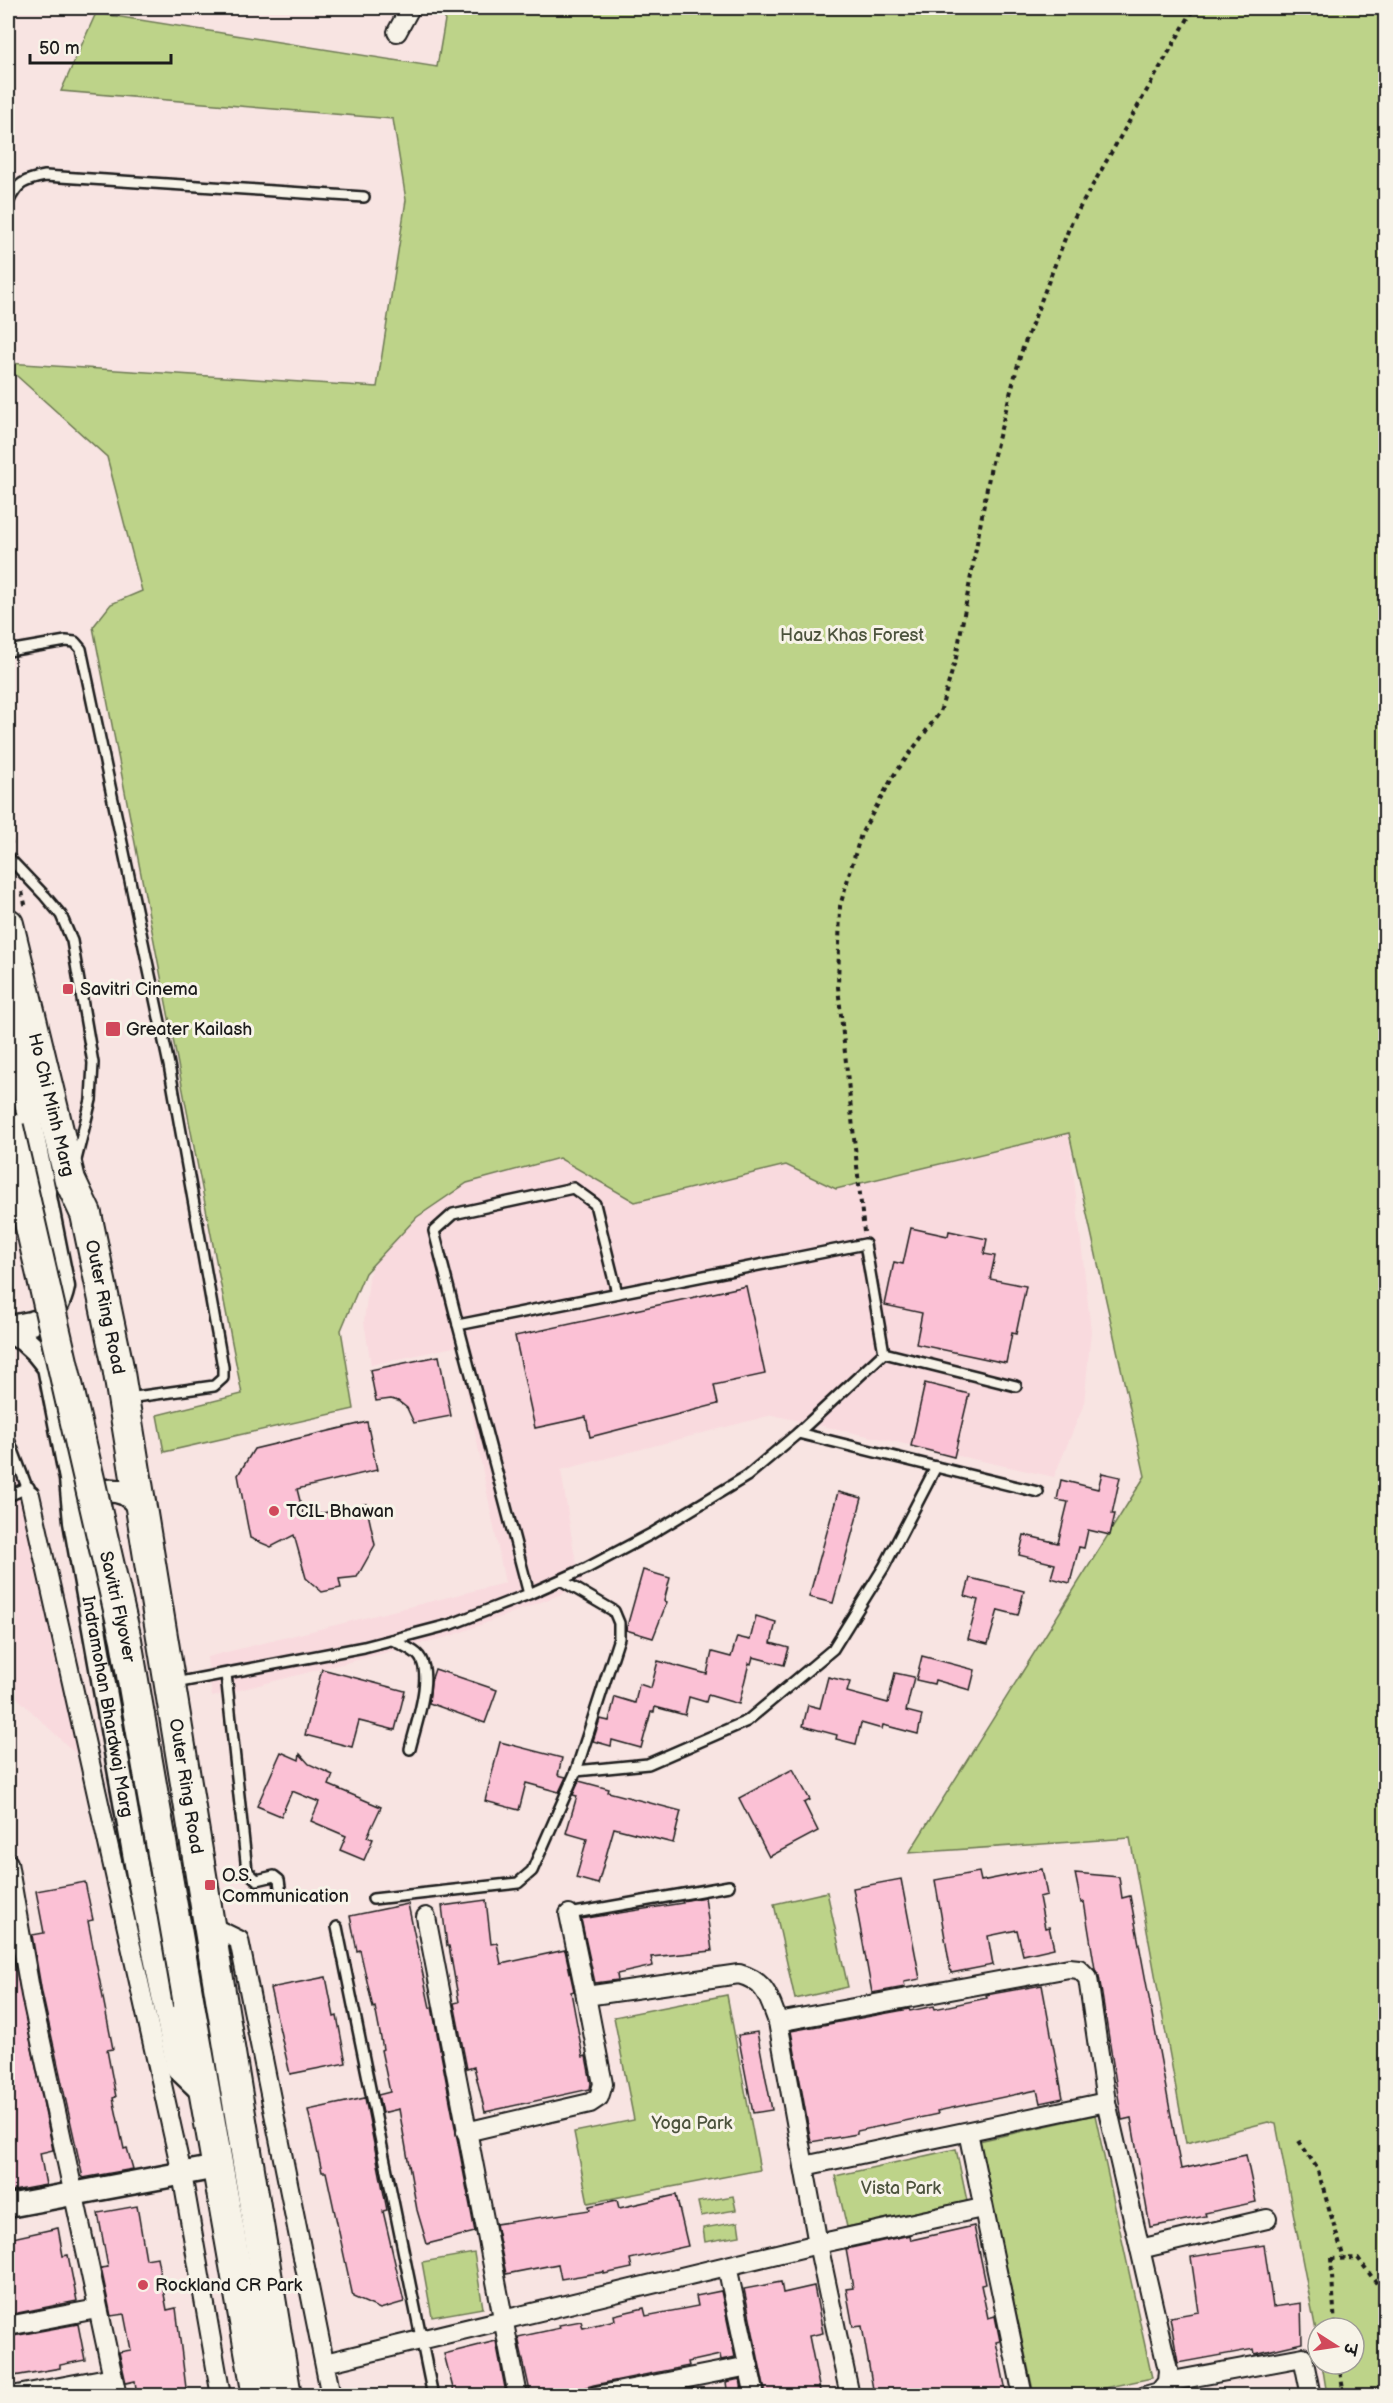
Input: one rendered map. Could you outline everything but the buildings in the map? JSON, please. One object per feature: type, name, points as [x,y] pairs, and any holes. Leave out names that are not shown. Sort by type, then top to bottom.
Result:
[{"type":"main road","name":"Ho Chi Minh Marg","points":[[8,924],[70,1180],[86,1214]]},
{"type":"main road","name":"Savitri Flyover","points":[[20,1124],[126,1640],[203,2092]]},
{"type":"main road","name":"Outer Ring Road","points":[[86,1214],[118,1367],[286,2396]]},
{"type":"main road","points":[[203,2092],[258,2396]]},
{"type":"street","points":[[397,32],[410,8]]},
{"type":"street","name":"Ho Chi Minh Marg","points":[[8,1012],[20,1124],[63,1276],[61,1298],[48,1317],[38,1323],[8,1327]]},
{"type":"street","points":[[8,1152],[13,1152],[23,1145],[30,1134],[20,1124]]},
{"type":"street","name":"Indramohan Bhardwaj Marg","points":[[8,1331],[24,1340],[49,1367],[71,1479],[75,1522],[138,1875],[178,2068],[203,2092]]},
{"type":"street","points":[[75,1522],[80,1506],[92,1495],[108,1490],[124,1493],[137,1503],[143,1518]]},
{"type":"street","points":[[29,1491],[182,2174],[221,2396]]},
{"type":"street","points":[[8,1863],[31,1995],[117,2396]]},
{"type":"street","points":[[466,2132],[590,2103],[599,2097],[603,2084],[569,1914]]},
{"type":"street","points":[[426,1917],[518,2396]]},
{"type":"street","points":[[210,1926],[239,1940],[331,2396]]},
{"type":"street","points":[[778,2022],[1069,1968],[1079,1969],[1088,1978],[1106,2102],[1168,2370],[1167,2382],[1159,2392],[1145,2396]]},
{"type":"street","points":[[586,1996],[739,1974],[752,1977],[767,1992],[778,2022],[818,2244],[850,2396]]},
{"type":"street","points":[[804,2166],[1106,2102]]},
{"type":"street","points":[[968,2132],[1023,2396]]},
{"type":"street","points":[[8,2206],[217,2167]]},
{"type":"street","points":[[325,2363],[818,2244],[982,2208]]},
{"type":"street","points":[[1140,2249],[1267,2219]]},
{"type":"street","points":[[727,2266],[754,2396]]},
{"type":"street","points":[[8,2326],[97,2309]]},
{"type":"street","points":[[1167,2382],[1303,2357],[1311,2396]]},
{"type":"street","points":[[596,2396],[749,2366]]},
{"type":"street","points":[[12,2396],[112,2377]]},
{"type":"lane","points":[[8,202],[14,189],[27,180],[45,176],[364,197]]},
{"type":"lane","points":[[8,651],[66,641],[75,642],[81,649],[169,1065],[224,1367],[223,1378],[214,1386],[123,1399]]},
{"type":"lane","points":[[8,857],[61,915],[72,942],[93,1063],[91,1100],[70,1180]]},
{"type":"lane","points":[[529,1594],[434,1231],[453,1214],[573,1188],[595,1204],[617,1293]]},
{"type":"lane","points":[[458,1325],[866,1244],[884,1353]]},
{"type":"lane","points":[[884,1353],[1016,1386]]},
{"type":"lane","points":[[171,1684],[392,1640],[452,1624],[561,1580],[651,1534],[747,1476],[798,1433],[884,1353]]},
{"type":"lane","points":[[798,1433],[1038,1492]]},
{"type":"lane","points":[[8,1437],[29,1491],[8,1496]]},
{"type":"lane","points":[[576,1771],[648,1764],[747,1721],[833,1649],[884,1567],[936,1467]]},
{"type":"lane","points":[[373,1899],[518,1883],[532,1871],[576,1771],[619,1638],[619,1623],[614,1611],[561,1580]]},
{"type":"lane","points":[[392,1640],[418,1655],[425,1670],[425,1682],[410,1749]]},
{"type":"lane","points":[[226,1674],[247,1871],[257,1880],[274,1876],[279,1880],[281,1894]]},
{"type":"lane","points":[[569,1914],[729,1886]]},
{"type":"lane","points":[[337,1927],[433,2396]]},
{"type":"path","points":[[866,1244],[838,987],[840,906],[861,834],[894,775],[940,712],[956,658],[991,466],[1021,353],[1071,223],[1194,8]]},
{"type":"path","points":[[1299,2141],[1317,2168],[1344,2259]]},
{"type":"path","points":[[1334,2316],[1331,2258],[1358,2258],[1386,2296]]},
{"type":"path","points":[[1341,2376],[1344,2396]]},
{"type":"shaded area","points":[[1069,1133],[1091,1331],[1084,1404],[1054,1477],[772,1415],[561,1470],[574,1552],[583,1586],[451,1636],[212,1697],[207,1657],[505,1583],[458,1346],[371,1365],[364,1322],[370,1271],[378,1259],[417,1217],[467,1183],[559,1158],[635,1202],[786,1165],[837,1189]]},
{"type":"shaded area","points":[[8,1440],[13,1448],[77,1755],[8,1689]]},
{"type":"green space","name":"Hauz Khas Forest","points":[[447,8],[1385,8],[1385,2395],[1327,2395],[1324,2376],[1366,2376],[1366,2316],[1313,2316],[1276,2124],[1268,2122],[1186,2143],[1130,1838],[909,1853],[1145,1476],[1069,1133],[836,1189],[786,1165],[635,1202],[559,1158],[467,1183],[417,1217],[365,1273],[341,1330],[354,1409],[164,1452],[157,1415],[242,1394],[93,627],[111,604],[142,591],[107,457],[8,368],[8,363],[377,387],[406,200],[393,119],[61,91],[96,13],[437,67]]},
{"type":"green space","points":[[827,1892],[848,1987],[795,1999],[774,1904]]},
{"type":"green space","name":"Yoga Park","points":[[727,1995],[760,2170],[588,2203],[574,2132],[634,2120],[614,2017]]},
{"type":"green space","points":[[1095,2115],[1152,2378],[1071,2395],[1034,2395],[979,2141]]},
{"type":"green space","name":"Vista Park","points":[[956,2149],[967,2201],[847,2227],[835,2176]]},
{"type":"green space","points":[[733,2196],[736,2210],[701,2216],[698,2202]]},
{"type":"green space","points":[[738,2222],[740,2236],[705,2242],[703,2228]]},
{"type":"green space","points":[[474,2253],[483,2308],[432,2317],[422,2262]]},
{"type":"place","name":"Savitri Cinema","points":[[68,989]]},
{"type":"place","name":"Greater Kailash","points":[[113,1029]]},
{"type":"place","name":"TCIL Bhawan","points":[[274,1511]]},
{"type":"place","name":"O.S. Communication","points":[[210,1885]]},
{"type":"place","name":"Rockland CR Park","points":[[143,2285]]}]
